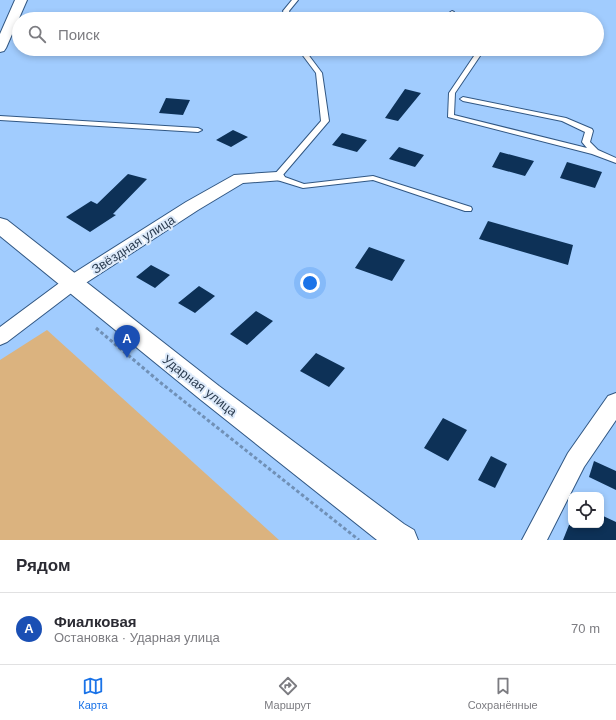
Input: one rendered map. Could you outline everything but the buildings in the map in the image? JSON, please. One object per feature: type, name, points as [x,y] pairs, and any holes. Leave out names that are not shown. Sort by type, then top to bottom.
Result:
[{"type":"street","points":[[16,12],[21,0]]},
{"type":"street","points":[[0,48],[12,21]]},
{"type":"street","name":"Звёздная улица","points":[[0,336],[72,283],[192,206],[240,178],[277,177]]},
{"type":"street","name":"Ударная улица","points":[[0,225],[210,393],[396,538]]},
{"type":"street","points":[[534,540],[576,460],[616,402]]},
{"type":"lane","points":[[286,12],[294,0]]},
{"type":"lane","points":[[306,56],[319,73],[325,121],[277,177],[303,186],[373,178],[468,209]]},
{"type":"lane","points":[[477,56],[452,93],[450,116],[490,128],[595,152],[616,161]]},
{"type":"lane","points":[[463,99],[564,119],[589,131],[586,142],[595,152]]},
{"type":"lane","points":[[0,118],[198,130]]},
{"type":"shaded area","points":[[47,330],[279,540],[0,540],[0,360]]},
{"type":"place","name":"Фиалковая","points":[[127,358]]}]
